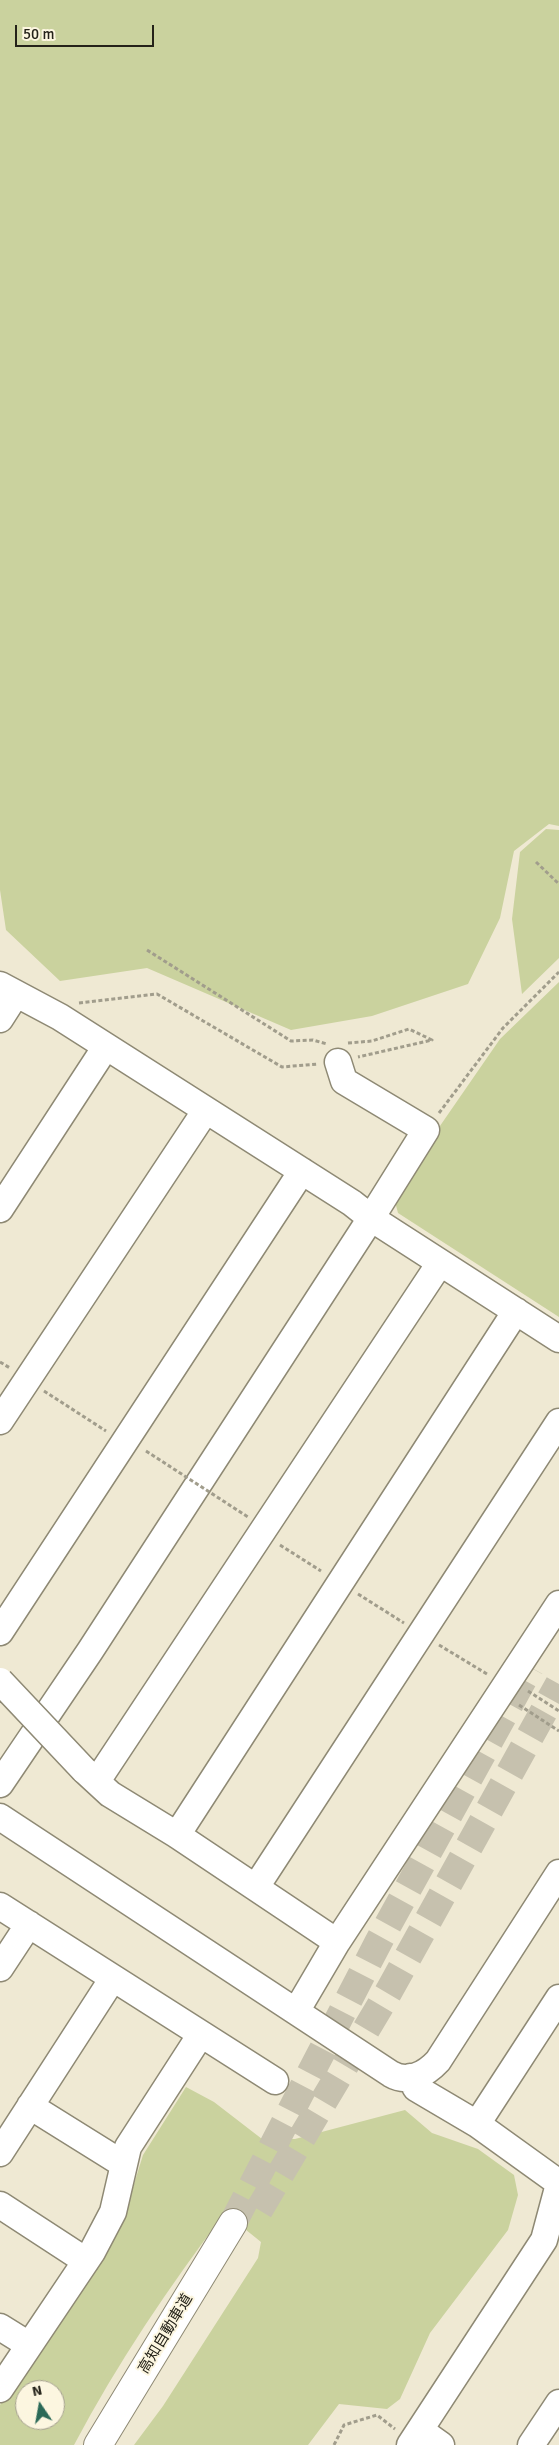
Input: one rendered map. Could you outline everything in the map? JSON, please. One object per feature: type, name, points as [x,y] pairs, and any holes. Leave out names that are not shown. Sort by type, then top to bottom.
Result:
[{"type":"highway","name":"高知自動車道","points":[[98,2445],[239,2228],[150,2394],[117,2445]]},
{"type":"street","points":[[0,1019],[8,990],[60,1017],[105,1048],[302,1171],[371,1218],[559,1339]]},
{"type":"street","points":[[0,1209],[105,1048]]},
{"type":"street","points":[[0,1784],[90,1651],[426,1130],[344,1080],[338,1050]]},
{"type":"street","points":[[0,1421],[206,1110]]},
{"type":"street","points":[[0,1632],[135,1447],[302,1171]]},
{"type":"street","points":[[90,1776],[255,1525],[440,1263]]},
{"type":"street","points":[[177,1834],[516,1311]]},
{"type":"street","points":[[256,1887],[559,1422]]},
{"type":"street","points":[[297,2010],[337,1942],[509,1688],[559,1604]]},
{"type":"street","points":[[0,1681],[90,1776],[110,1794],[177,1834],[337,1942]]},
{"type":"street","points":[[0,1817],[65,1862],[297,2010],[396,2077],[410,2077],[428,2072],[438,2062],[559,1874]]},
{"type":"street","points":[[0,1906],[275,2081]]},
{"type":"street","points":[[0,1968],[29,1924]]},
{"type":"street","points":[[0,2153],[113,1978]]},
{"type":"street","points":[[477,2124],[559,1998]]},
{"type":"street","points":[[0,2389],[86,2261],[113,2212],[128,2147],[201,2034]]},
{"type":"street","points":[[410,2077],[416,2088],[477,2124],[559,2184],[551,2245],[414,2439],[441,2445]]},
{"type":"street","points":[[30,2106],[123,2164]]},
{"type":"street","points":[[0,2205],[86,2261]]},
{"type":"street","points":[[0,2327],[29,2346]]},
{"type":"street","points":[[531,2445],[559,2403]]},
{"type":"path","points":[[536,862],[559,884]]},
{"type":"path","points":[[60,1017],[71,1004],[157,994],[282,1067],[338,1050],[409,1029],[432,1040],[338,1050],[313,1040],[291,1041],[148,950]]},
{"type":"path","points":[[426,1130],[503,1028],[559,972]]},
{"type":"path","points":[[0,1362],[135,1447],[340,1583],[421,1634],[509,1688],[525,1689],[559,1711]]},
{"type":"path","points":[[509,1688],[517,1704],[559,1730]]},
{"type":"path","points":[[334,2445],[344,2425],[377,2415],[414,2439]]},
{"type":"green space","points":[[0,0],[559,0],[559,826],[549,824],[514,851],[500,918],[468,984],[372,1016],[291,1030],[147,968],[60,981],[6,930],[0,890]]},
{"type":"green space","points":[[546,829],[559,830],[559,958],[522,994],[512,919],[520,852]]},
{"type":"green space","points":[[559,982],[559,1317],[398,1213],[393,1194],[500,1039]]},
{"type":"green space","points":[[186,2087],[214,2102],[262,2139],[295,2139],[405,2110],[432,2133],[478,2149],[514,2175],[518,2195],[508,2230],[430,2333],[400,2399],[387,2409],[339,2404],[308,2445],[134,2445],[163,2406],[258,2258],[261,2242],[225,2213],[184,2269],[126,2355],[74,2445],[0,2445],[0,2405],[15,2382],[15,2430],[65,2430],[65,2380],[16,2380],[125,2213],[143,2155]]},
{"type":"tunnel","points":[[233,2223],[379,1941],[530,1667]]},
{"type":"tunnel","points":[[259,2210],[389,1991],[559,1684]]}]
